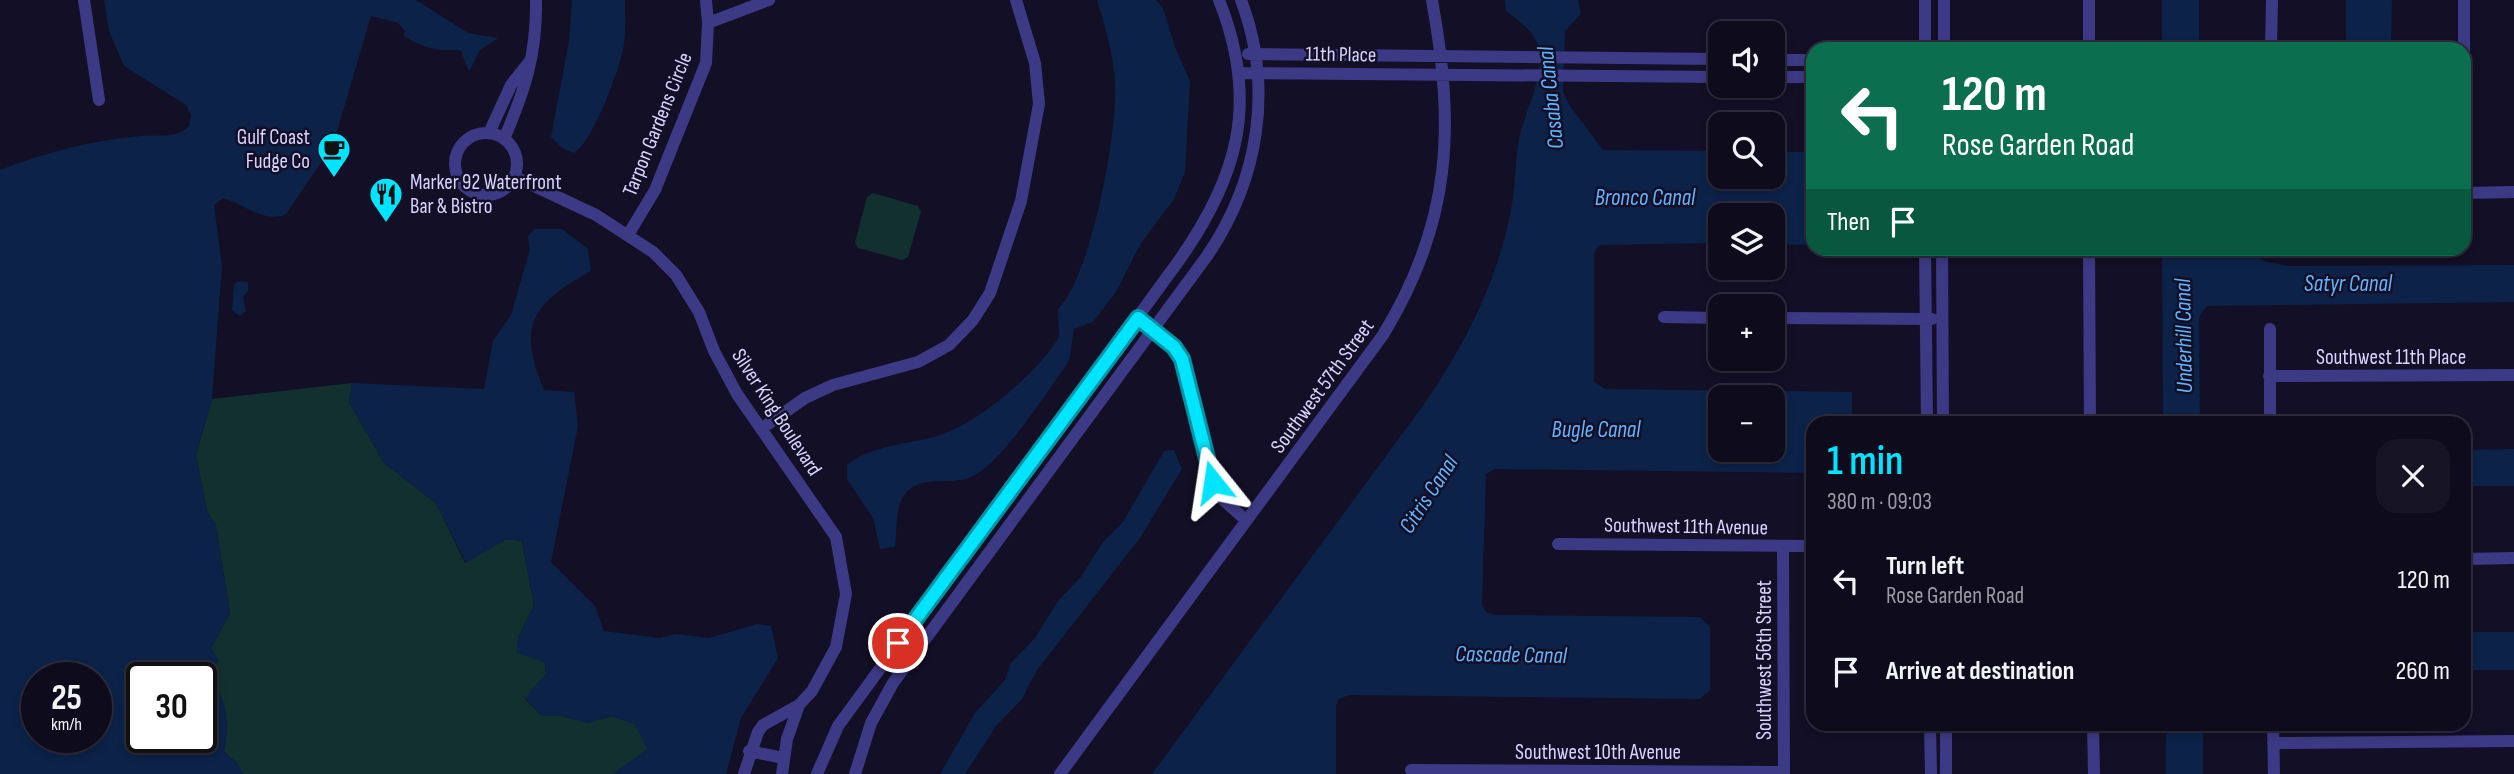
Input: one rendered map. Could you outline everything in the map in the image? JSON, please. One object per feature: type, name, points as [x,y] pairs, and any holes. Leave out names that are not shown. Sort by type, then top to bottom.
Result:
[{"type":"street","points":[[84,0],[99,100]]},
{"type":"street","points":[[504,139],[527,87],[536,32],[536,0]]},
{"type":"street","name":"Tarpon Gardens Circle","points":[[628,235],[655,190],[706,63],[706,0]]},
{"type":"street","points":[[708,23],[769,0]]},
{"type":"street","points":[[761,429],[805,398],[833,385],[918,362],[949,345],[972,320],[990,293],[1021,201],[1039,104],[1035,63],[1016,0]]},
{"type":"street","points":[[817,774],[838,726],[1202,230],[1223,189],[1238,129],[1236,54],[1219,0]]},
{"type":"street","points":[[855,774],[871,723],[893,683],[1218,240],[1239,198],[1257,129],[1258,73],[1256,54],[1241,0]]},
{"type":"street","name":"Southwest 57th Street","points":[[1060,774],[1384,335],[1412,283],[1432,228],[1444,170],[1446,99],[1432,0]]},
{"type":"street","points":[[1925,0],[1925,42]]},
{"type":"street","points":[[1944,0],[1944,42]]},
{"type":"street","points":[[2089,0],[2089,42]]},
{"type":"street","points":[[2271,42],[2272,0]]},
{"type":"street","points":[[2464,0],[2464,42]]},
{"type":"street","name":"11th Place","points":[[1236,54],[1708,59]]},
{"type":"street","points":[[1785,60],[1806,60]]},
{"type":"street","points":[[489,133],[511,85],[530,61]]},
{"type":"street","name":"11th Place","points":[[1238,73],[1708,77]]},
{"type":"street","points":[[1785,77],[1806,77]]},
{"type":"street","points":[[489,133],[504,139],[516,156],[515,177],[504,190],[487,196],[470,192],[457,178],[455,168],[458,150],[471,136],[489,133]]},
{"type":"street","name":"Silver King Boulevard","points":[[515,177],[596,215],[653,252],[676,275],[699,312],[714,351],[737,394],[829,524],[844,575],[844,614],[836,647],[822,677],[799,705],[764,725],[749,751],[744,774]]},
{"type":"street","points":[[2471,192],[2514,192]]},
{"type":"street","points":[[1925,256],[1927,416]]},
{"type":"street","points":[[1942,256],[1943,416]]},
{"type":"street","points":[[2089,256],[2090,416]]},
{"type":"street","points":[[1664,317],[1708,318]]},
{"type":"street","points":[[1138,318],[1182,359],[1213,482],[1232,510],[1246,520]]},
{"type":"street","points":[[1785,318],[1943,319]]},
{"type":"street","points":[[2270,329],[2270,416]]},
{"type":"street","name":"Southwest 11th Place","points":[[2269,376],[2514,375]]},
{"type":"street","name":"Southwest 11th Avenue","points":[[1558,544],[1806,546]]},
{"type":"street","name":"Southwest 56th Street","points":[[1783,546],[1784,773]]},
{"type":"street","points":[[2471,559],[2514,558]]},
{"type":"street","name":"Silver King Boulevard","points":[[782,774],[783,758],[799,705]]},
{"type":"street","points":[[1930,731],[1931,774]]},
{"type":"street","points":[[1946,731],[1946,774]]},
{"type":"street","points":[[2093,731],[2094,774]]},
{"type":"street","points":[[2273,731],[2274,774]]},
{"type":"street","points":[[2273,743],[2514,741]]},
{"type":"street","points":[[749,751],[783,758]]},
{"type":"street","name":"Southwest 10th Avenue","points":[[1411,770],[1784,773]]},
{"type":"green space","points":[[873,193],[918,206],[921,212],[908,257],[902,260],[858,248],[855,242],[867,197]]},
{"type":"green space","points":[[352,383],[349,402],[384,463],[436,503],[465,563],[506,539],[522,541],[534,605],[518,638],[545,663],[546,674],[525,699],[542,716],[562,716],[588,723],[611,716],[635,724],[648,749],[613,774],[243,774],[236,762],[224,752],[226,714],[217,690],[218,660],[211,648],[230,613],[216,526],[207,511],[196,455],[212,399]]},
{"type":"water","points":[[104,0],[416,0],[468,33],[498,38],[480,50],[469,72],[461,51],[423,46],[404,36],[405,31],[398,23],[371,16],[333,145],[286,214],[279,217],[263,215],[223,198],[214,205],[222,266],[212,399],[196,455],[207,511],[216,526],[230,613],[211,648],[217,663],[126,662],[126,753],[217,753],[217,690],[226,714],[224,752],[236,762],[243,774],[0,774],[0,170],[52,152],[124,138],[174,134],[189,126],[191,115],[186,105],[124,66],[109,31]]},
{"type":"water","points":[[572,0],[625,0],[625,39],[618,69],[597,120],[574,153],[562,148],[551,137],[569,41]]},
{"type":"water","points":[[1097,0],[1156,0],[1163,8],[1175,47],[1190,81],[1185,172],[1174,199],[1141,243],[1116,292],[1093,322],[1074,329],[1070,357],[1065,367],[1011,441],[987,467],[967,479],[929,482],[912,487],[900,505],[895,547],[880,549],[873,518],[847,479],[847,465],[877,450],[934,437],[968,422],[1021,382],[1059,337],[1058,309],[1070,292],[1091,236],[1112,134],[1114,73],[1109,41]]},
{"type":"water","points":[[1505,0],[1578,0],[1581,14],[1565,31],[1563,92],[1570,106],[1603,150],[1708,151],[1708,189],[1785,189],[1785,152],[1806,152],[1806,245],[1785,244],[1785,203],[1708,203],[1708,243],[1599,245],[1594,254],[1594,382],[1605,389],[1708,390],[1708,462],[1785,462],[1785,391],[1852,392],[1852,416],[1806,416],[1806,473],[1495,469],[1486,474],[1482,604],[1486,612],[1495,615],[1700,617],[1710,627],[1710,690],[1700,699],[1349,695],[1339,699],[1336,706],[1336,774],[1152,774],[1425,403],[1468,332],[1490,283],[1506,231],[1520,134],[1539,69],[1538,46],[1533,35],[1506,11]]},
{"type":"water","points":[[2162,0],[2199,0],[2199,42],[2162,42]]},
{"type":"water","points":[[2346,0],[2392,0],[2391,42],[2346,42]]},
{"type":"water","points":[[534,229],[562,229],[588,249],[591,271],[543,306],[531,333],[536,368],[544,390],[574,392],[578,426],[551,562],[595,606],[604,631],[659,638],[675,634],[709,638],[757,624],[771,626],[778,658],[741,718],[726,774],[613,774],[647,749],[635,724],[611,716],[588,723],[562,716],[542,716],[525,698],[546,674],[545,663],[516,652],[518,638],[534,605],[522,541],[506,539],[466,563],[436,503],[384,463],[349,402],[352,383],[484,389],[493,341],[511,315],[530,249],[528,237]]},
{"type":"water","points":[[2162,256],[2255,256],[2267,262],[2289,266],[2514,265],[2514,302],[2207,306],[2199,317],[2200,416],[2163,416]]},
{"type":"water","points":[[238,281],[248,282],[248,291],[243,297],[246,311],[240,316],[232,310],[234,285]]},
{"type":"water","points":[[2514,449],[2514,486],[2471,486],[2471,450]]},
{"type":"water","points":[[1174,450],[1182,469],[1140,538],[1037,670],[1022,699],[996,726],[965,774],[940,774],[975,713],[1005,680],[1011,663],[1035,638],[1058,601],[1080,578],[1103,542],[1123,522],[1164,451]]},
{"type":"water","points":[[2471,632],[2514,632],[2514,670],[2471,670]]},
{"type":"water","points":[[2166,731],[2203,731],[2203,774],[2166,774]]},
{"type":"place","name":"Gulf Coast Fudge Co","points":[[334,179]]},
{"type":"place","name":"Marker 92 Waterfront Bar & Bistro","points":[[386,224]]},
{"type":"route","points":[[898,643],[1138,318],[1174,347],[1182,359],[1213,482]]},
{"type":"water label","name":"Casaba Canal","points":[[1550,98]]},
{"type":"water label","name":"Bronco Canal","points":[[1645,197]]},
{"type":"water label","name":"Satyr Canal","points":[[2348,283]]},
{"type":"water label","name":"Underhill Canal","points":[[2183,336]]},
{"type":"water label","name":"Bugle Canal","points":[[1596,429]]},
{"type":"water label","name":"Citris Canal","points":[[1428,494]]},
{"type":"water label","name":"Cascade Canal","points":[[1511,654]]}]
